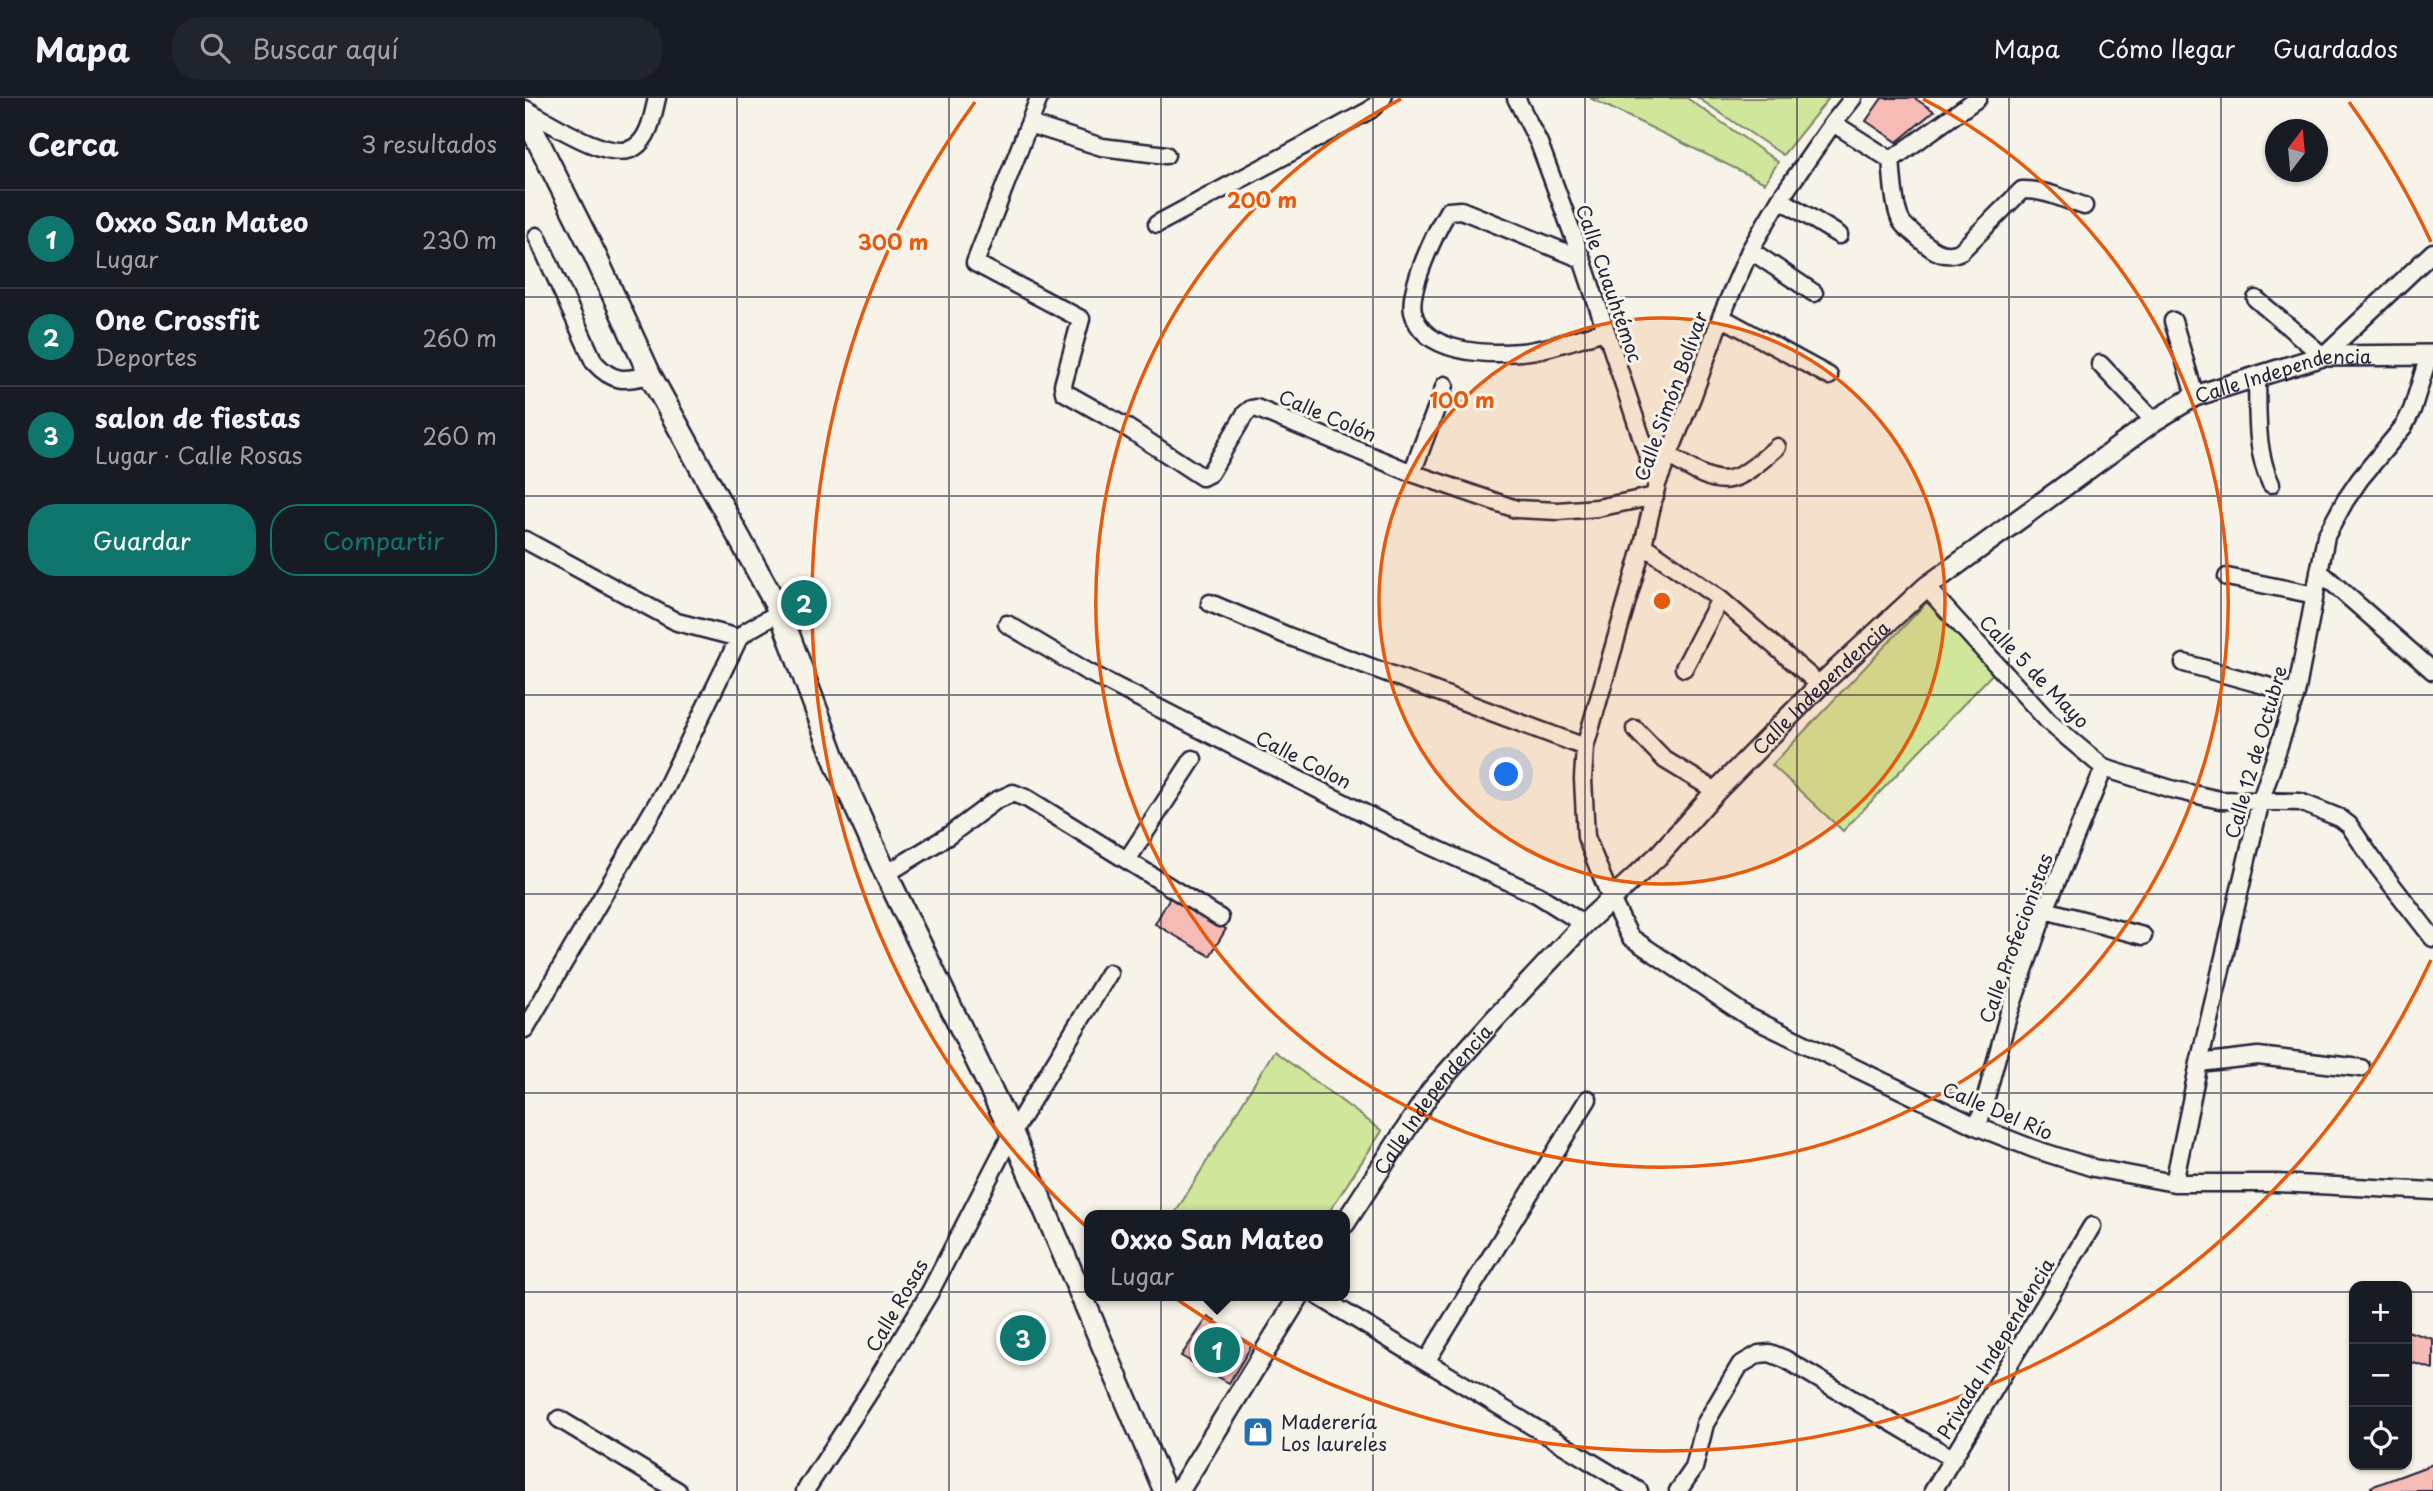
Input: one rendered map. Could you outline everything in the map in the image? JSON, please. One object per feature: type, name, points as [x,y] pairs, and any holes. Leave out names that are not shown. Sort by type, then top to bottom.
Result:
[{"type":"main road","points":[[525,115],[594,253],[650,375],[780,612],[838,768],[886,874],[1012,1133],[1165,1491]]},
{"type":"street","points":[[525,109],[581,139],[622,153],[635,148],[646,136],[657,98]]},
{"type":"street","points":[[1039,98],[1029,124],[1102,147],[1166,155]]},
{"type":"street","points":[[1157,224],[1370,110],[1383,98]]},
{"type":"street","name":"Calle Cuauhtémoc","points":[[1516,98],[1539,142],[1582,259],[1656,490]]},
{"type":"street","name":"Calle Simón Bolívar","points":[[1611,900],[1586,837],[1583,779],[1585,747],[1643,545],[1656,490],[1721,317],[1750,250],[1780,199],[1853,98]]},
{"type":"street","points":[[1891,160],[1977,98]]},
{"type":"street","points":[[1833,123],[1891,160]]},
{"type":"street","name":"Calle Colón","points":[[1029,124],[975,263],[1081,319],[1063,390],[1202,477],[1210,473],[1245,414],[1256,408],[1412,473],[1516,509],[1558,512],[1597,508],[1656,490]]},
{"type":"street","points":[[1891,160],[1896,205],[1901,222],[1932,250],[1941,253],[1950,255],[1961,251],[2022,190],[2048,193],[2084,206]]},
{"type":"street","points":[[1780,199],[1839,235]]},
{"type":"street","points":[[1582,259],[1461,211],[1448,211],[1434,235],[1425,259],[1412,302],[1413,312],[1417,322],[1433,339],[1448,346],[1484,353],[1523,352],[1605,331]]},
{"type":"street","points":[[537,236],[594,362],[604,373],[617,379],[629,380],[650,375]]},
{"type":"street","points":[[1750,250],[1814,293]]},
{"type":"street","points":[[2256,299],[2323,356],[2433,252]]},
{"type":"street","points":[[1721,317],[1829,376]]},
{"type":"street","points":[[2173,321],[2195,396]]},
{"type":"street","name":"Calle Independencia","points":[[1350,1215],[1431,1091],[1493,1021],[1584,924],[1658,856],[1716,791],[1820,685],[1926,587],[2154,421],[2195,396],[2323,356],[2432,357]]},
{"type":"street","name":"Calle 12 de Octubre","points":[[2174,1183],[2199,1063],[2261,800],[2296,694],[2326,536],[2345,501],[2404,426],[2432,357]]},
{"type":"street","points":[[2100,364],[2154,421]]},
{"type":"street","points":[[2257,377],[2259,442],[2264,470],[2271,484]]},
{"type":"street","points":[[1412,473],[1445,385]]},
{"type":"street","points":[[1669,456],[1706,477],[1723,481],[1736,479],[1750,471],[1777,447]]},
{"type":"street","points":[[525,540],[677,622],[739,638]]},
{"type":"street","points":[[1643,545],[1720,599],[1820,685]]},
{"type":"street","points":[[2319,571],[2433,671]]},
{"type":"street","points":[[2227,577],[2315,595]]},
{"type":"street","name":"Calle 5 de Mayo","points":[[1926,587],[2049,722],[2103,768],[2171,789],[2220,800],[2300,802],[2340,818],[2349,825],[2433,938]]},
{"type":"street","points":[[1684,668],[1720,599]]},
{"type":"street","points":[[1210,603],[1288,636],[1585,747]]},
{"type":"street","points":[[525,1029],[666,788],[739,638],[780,612]]},
{"type":"street","name":"Calle Colon","points":[[1007,624],[1086,671],[1415,839],[1538,895],[1584,924]]},
{"type":"street","points":[[2184,663],[2296,694]]},
{"type":"street","points":[[1635,729],[1665,760],[1716,791]]},
{"type":"street","points":[[1127,860],[1193,760]]},
{"type":"street","name":"Calle Profecionistas","points":[[1978,1127],[2008,1016],[2045,909],[2103,768]]},
{"type":"street","points":[[886,874],[949,836],[995,801],[1013,793],[1028,799],[1220,918]]},
{"type":"street","name":"Calle Del Río","points":[[1611,900],[1629,937],[1747,1016],[1978,1127],[2033,1149],[2094,1168],[2174,1183],[2276,1184],[2433,1191]]},
{"type":"street","points":[[2045,909],[2143,936]]},
{"type":"street","name":"Calle Rosas","points":[[805,1491],[930,1292],[1012,1133],[1109,973]]},
{"type":"street","points":[[2199,1063],[2258,1056],[2361,1068]]},
{"type":"street","points":[[1427,1360],[1588,1099]]},
{"type":"street","name":"Privada Independencia","points":[[1933,1491],[2092,1226]]},
{"type":"street","points":[[1179,1491],[1296,1301]]},
{"type":"street","points":[[1327,1301],[1639,1491]]},
{"type":"street","points":[[1678,1491],[1694,1468],[1705,1424],[1740,1365],[1759,1354],[1770,1353],[1785,1359],[1953,1459]]},
{"type":"street","points":[[559,1419],[678,1491]]},
{"type":"green space","points":[[1590,98],[1687,98],[1778,162],[1765,183]]},
{"type":"green space","points":[[1698,98],[1829,98],[1783,155]]},
{"type":"green space","points":[[1927,602],[1998,668],[1843,831],[1772,765]]},
{"type":"green space","points":[[1274,1051],[1382,1131],[1330,1210],[1177,1210]]},
{"type":"building","points":[[1882,98],[1914,98],[1934,111],[1897,142],[1866,121]]},
{"type":"building","points":[[1170,897],[1226,929],[1210,956],[1155,924]]},
{"type":"building","points":[[1208,1317],[1252,1345],[1229,1383],[1181,1356]]},
{"type":"building","points":[[1034,1325],[1042,1334],[1008,1352],[1003,1342]]},
{"type":"building","points":[[2412,1333],[2433,1339],[2433,1369],[2412,1363]]},
{"type":"building","points":[[2433,1464],[2433,1491],[2372,1491],[2371,1487]]},
{"type":"place","name":"One Crossfit","points":[[804,603]]},
{"type":"place","name":"salon de fiestas","points":[[1023,1338]]},
{"type":"place","name":"Oxxo San Mateo","points":[[1217,1350]]},
{"type":"place","name":"Maderería Los laureles","points":[[1258,1432]]}]
